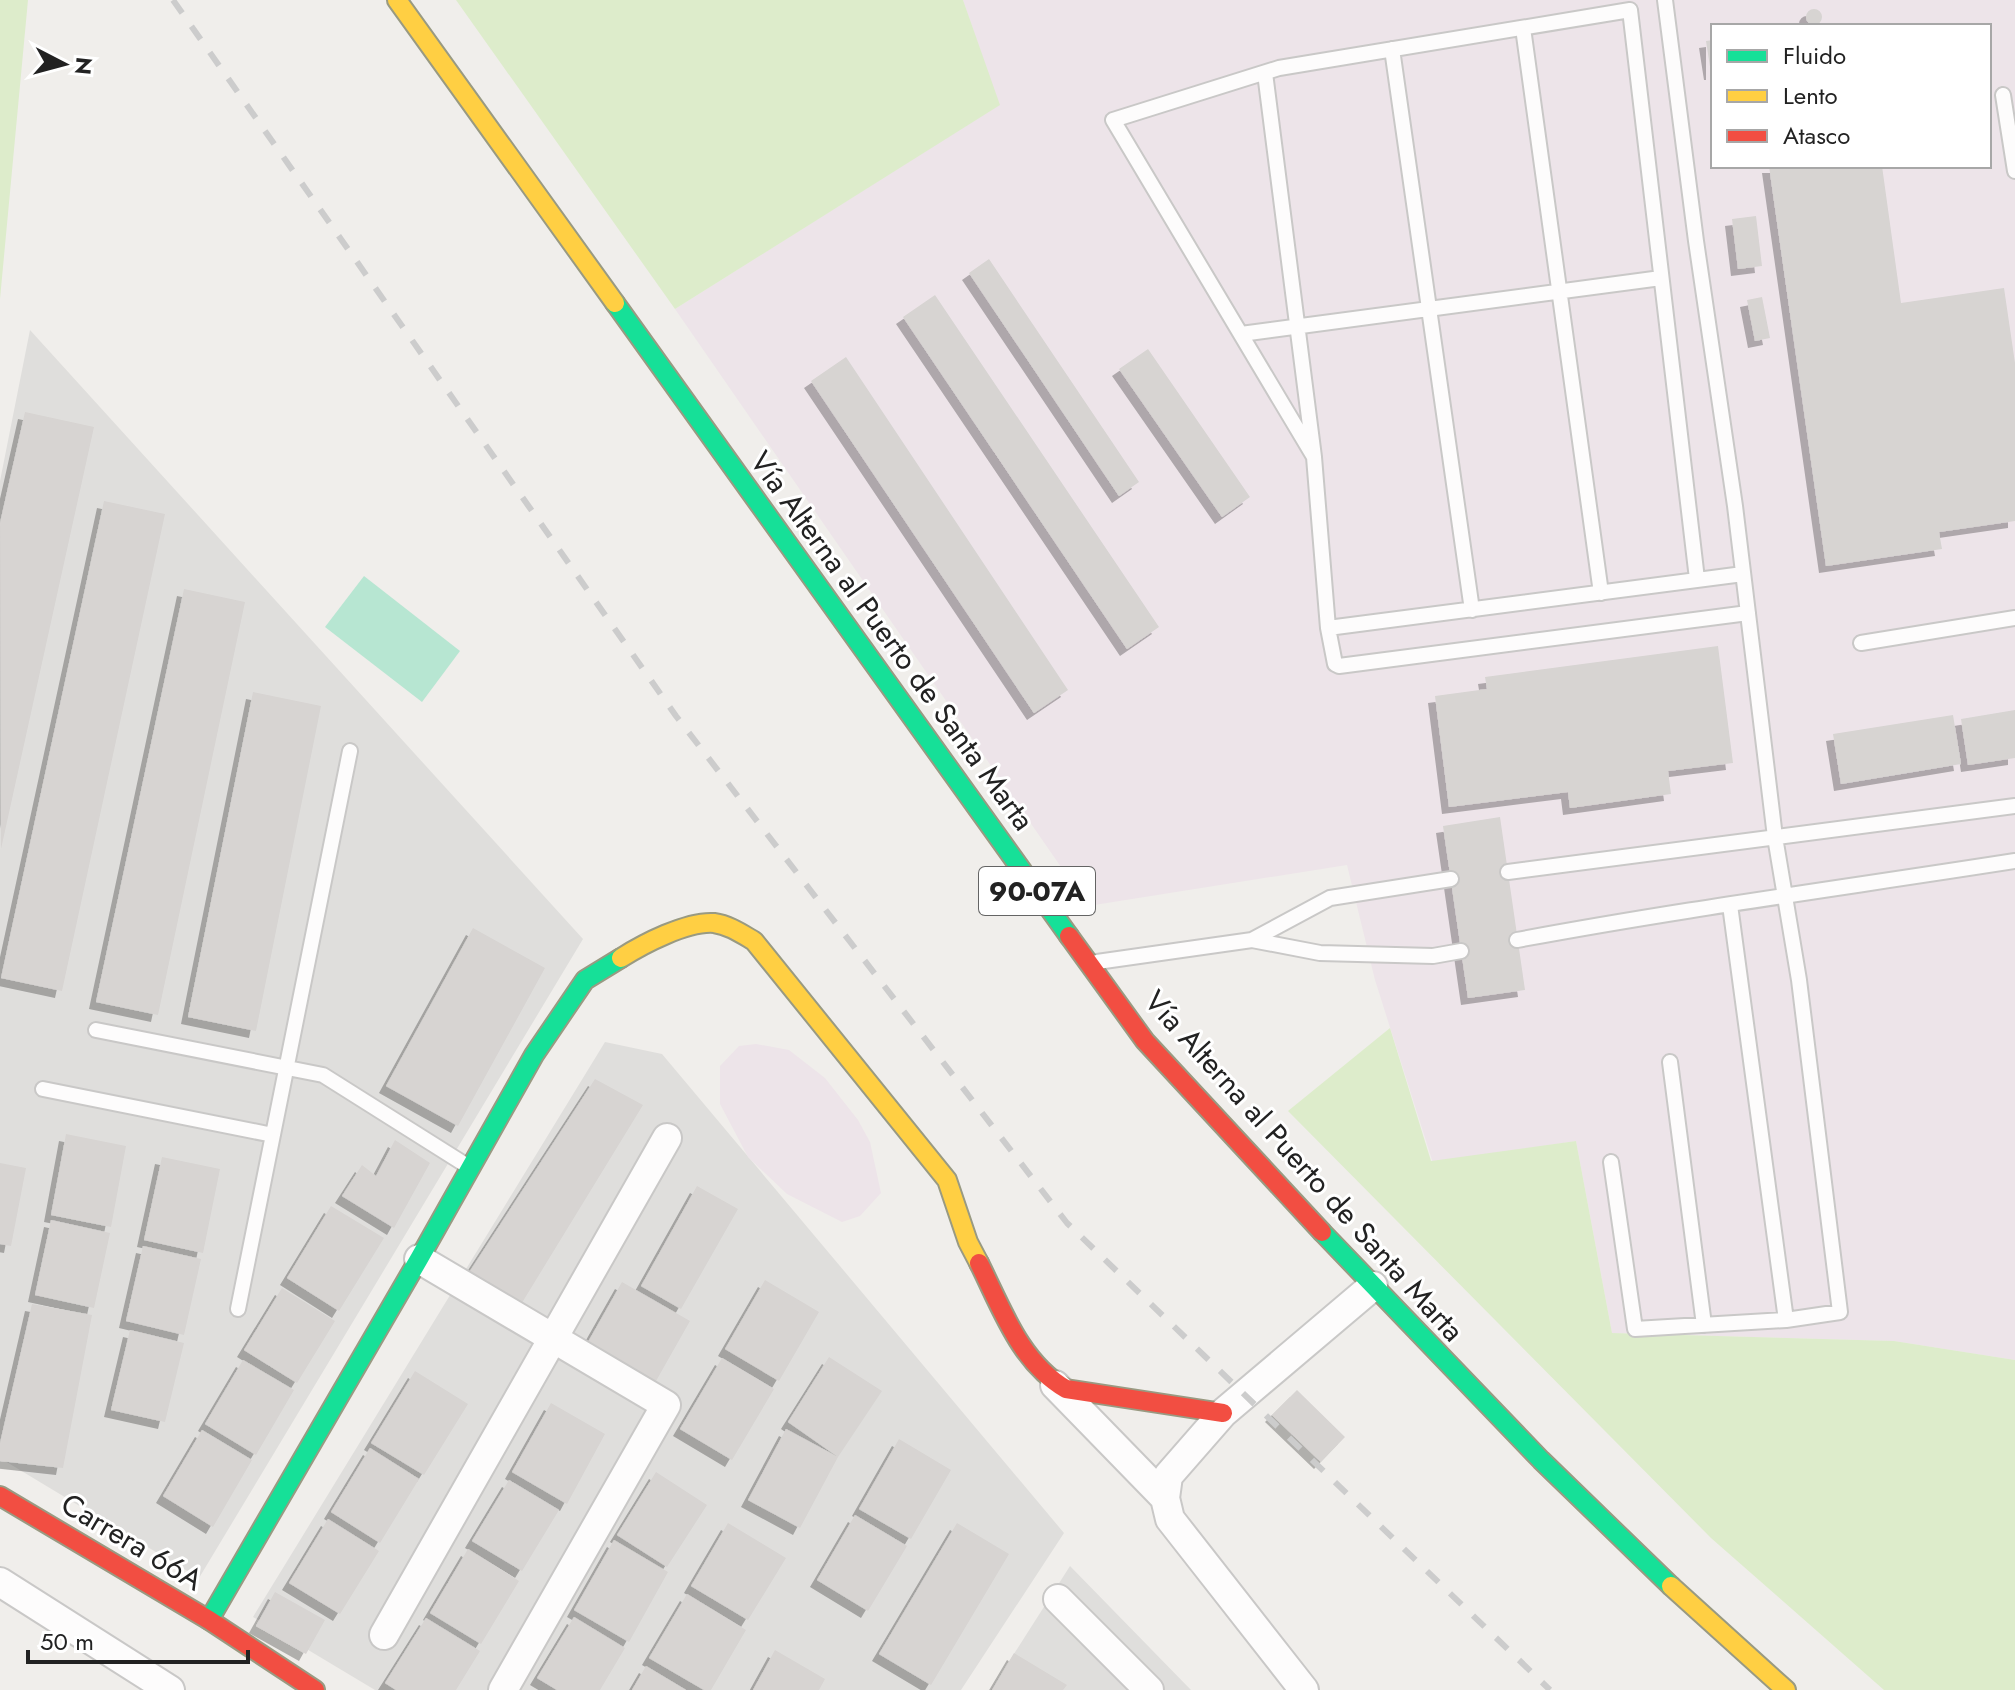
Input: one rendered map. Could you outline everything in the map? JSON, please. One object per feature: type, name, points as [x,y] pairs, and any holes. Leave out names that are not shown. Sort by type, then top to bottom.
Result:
[{"type":"main road","name":"Vía Alterna al Puerto de Santa Marta","points":[[397,0],[1145,1041],[1373,1286],[1562,1481],[1648,1565],[1786,1690]]},
{"type":"main road","points":[[209,1620],[534,1055],[585,980],[636,948],[681,929],[713,923],[736,930],[754,941],[947,1180],[975,1256],[1025,1353],[1049,1379],[1066,1389],[1223,1413]]},
{"type":"main road","name":"Carrera 66A","points":[[0,1496],[209,1620],[315,1690]]},
{"type":"street","points":[[384,1635],[667,1138]]},
{"type":"street","points":[[419,1259],[666,1405],[503,1690]]},
{"type":"street","points":[[1304,1690],[1170,1519],[1165,1498],[1168,1476],[1223,1413],[1373,1286]]},
{"type":"street","points":[[1049,1379],[1165,1498]]},
{"type":"street","points":[[0,1582],[170,1690]]},
{"type":"street","points":[[1058,1599],[1149,1690]]},
{"type":"lane","points":[[1611,1162],[1635,1329],[1786,1320],[1840,1312],[1665,0]]},
{"type":"lane","points":[[1314,457],[1113,120],[1279,68],[1630,10],[1697,579]]},
{"type":"lane","points":[[1523,28],[1601,593]]},
{"type":"lane","points":[[1392,49],[1472,610]]},
{"type":"lane","points":[[1265,73],[1314,457],[1333,662],[1339,666],[1748,613]]},
{"type":"lane","points":[[2003,95],[2015,171]]},
{"type":"lane","points":[[1241,334],[1661,278]]},
{"type":"lane","points":[[1328,628],[1743,574]]},
{"type":"lane","points":[[1861,643],[2015,618]]},
{"type":"lane","points":[[238,1309],[350,751]]},
{"type":"lane","points":[[1508,872],[2015,806]]},
{"type":"lane","points":[[1517,940],[1654,915],[2015,861]]},
{"type":"lane","points":[[1252,940],[1330,898],[1451,879]]},
{"type":"lane","points":[[1730,905],[1786,1320]]},
{"type":"lane","points":[[1089,963],[1252,940],[1320,953],[1433,956],[1461,951]]},
{"type":"lane","points":[[96,1030],[323,1075],[470,1168]]},
{"type":"lane","points":[[1670,1062],[1704,1325]]},
{"type":"lane","points":[[43,1089],[273,1135]]},
{"type":"shaded area","points":[[963,0],[2015,0],[2015,1360],[1894,1341],[1612,1333],[1576,1141],[1433,1163],[1375,980],[1347,865],[1088,906],[675,309],[999,105]]},
{"type":"shaded area","points":[[30,330],[583,939],[199,1578],[0,1458],[0,481]]},
{"type":"shaded area","points":[[605,1042],[662,1054],[1064,1533],[961,1690],[375,1690],[253,1617]]},
{"type":"shaded area","points":[[756,1044],[789,1050],[825,1078],[858,1120],[870,1142],[881,1193],[860,1216],[842,1222],[787,1194],[748,1157],[720,1104],[720,1066],[739,1046]]},
{"type":"shaded area","points":[[1070,1566],[1191,1690],[991,1690]]},
{"type":"green space","points":[[0,0],[28,0],[0,299]]},
{"type":"green space","points":[[456,0],[963,0],[1000,105],[675,309]]},
{"type":"green space","points":[[364,576],[460,651],[422,702],[325,627]]},
{"type":"green space","points":[[1390,1028],[1431,1161],[1576,1141],[1612,1333],[1894,1341],[2015,1360],[2015,1690],[1884,1690],[1711,1538],[1288,1111]]},
{"type":"building","points":[[1811,9],[1817,9],[1822,14],[1818,24],[1810,24],[1806,20],[1806,14]]},
{"type":"building","points":[[1711,40],[1711,73],[1706,41]]},
{"type":"building","points":[[1769,168],[1882,168],[1901,303],[2004,288],[2015,363],[2015,521],[1939,532],[1942,549],[1826,566]]},
{"type":"building","points":[[1756,216],[1762,266],[1738,269],[1732,219]]},
{"type":"building","points":[[989,259],[1139,482],[1119,496],[969,273]]},
{"type":"building","points":[[935,295],[1159,627],[1127,649],[903,317]]},
{"type":"building","points":[[1762,297],[1770,338],[1755,341],[1747,300]]},
{"type":"building","points":[[1148,349],[1250,497],[1222,517],[1119,369]]},
{"type":"building","points":[[846,357],[1068,690],[1034,713],[811,381]]},
{"type":"building","points":[[25,412],[94,427],[1,849],[0,523]]},
{"type":"building","points":[[104,501],[165,514],[62,991],[1,978]]},
{"type":"building","points":[[184,589],[245,602],[158,1015],[96,1002]]},
{"type":"building","points":[[1718,646],[1733,763],[1668,771],[1671,794],[1570,808],[1568,792],[1449,807],[1435,696],[1487,689],[1485,677]]},
{"type":"building","points":[[253,692],[321,706],[256,1031],[188,1017]]},
{"type":"building","points":[[2015,710],[2015,758],[1968,765],[1961,719]]},
{"type":"building","points":[[1953,715],[1961,764],[1841,784],[1833,734]]},
{"type":"building","points":[[1500,817],[1525,990],[1468,998],[1443,826]]},
{"type":"building","points":[[473,928],[545,968],[458,1126],[386,1086]]},
{"type":"building","points":[[595,1079],[643,1105],[520,1306],[468,1274]]},
{"type":"building","points":[[66,1134],[126,1146],[111,1227],[51,1215]]},
{"type":"building","points":[[395,1140],[430,1163],[394,1228],[342,1196],[362,1165],[376,1176]]},
{"type":"building","points":[[162,1157],[220,1169],[203,1253],[144,1240]]},
{"type":"building","points":[[0,1163],[26,1168],[11,1246],[0,1244]]},
{"type":"building","points":[[697,1186],[738,1209],[681,1309],[641,1286]]},
{"type":"building","points":[[331,1206],[384,1238],[339,1311],[287,1278]]},
{"type":"building","points":[[51,1220],[110,1233],[94,1308],[35,1295]]},
{"type":"building","points":[[143,1246],[201,1259],[184,1335],[126,1321]]},
{"type":"building","points":[[765,1280],[819,1312],[779,1381],[725,1349]]},
{"type":"building","points":[[622,1282],[690,1321],[656,1381],[588,1342]]},
{"type":"building","points":[[282,1288],[335,1321],[297,1383],[244,1350]]},
{"type":"building","points":[[32,1304],[92,1315],[63,1468],[0,1461],[0,1443]]},
{"type":"building","points":[[130,1330],[184,1343],[165,1422],[111,1410]]},
{"type":"building","points":[[829,1357],[882,1391],[838,1457],[788,1422]]},
{"type":"building","points":[[722,1358],[774,1389],[732,1460],[680,1429]]},
{"type":"building","points":[[243,1360],[294,1390],[256,1455],[205,1424]]},
{"type":"building","points":[[415,1371],[468,1404],[424,1475],[371,1443]]},
{"type":"building","points":[[1297,1390],[1345,1437],[1321,1462],[1272,1415]]},
{"type":"building","points":[[551,1403],[605,1434],[567,1504],[512,1472]]},
{"type":"building","points":[[786,1429],[838,1457],[800,1528],[748,1500]]},
{"type":"building","points":[[202,1430],[252,1460],[213,1527],[163,1496]]},
{"type":"building","points":[[899,1439],[951,1470],[911,1539],[859,1509]]},
{"type":"building","points":[[370,1448],[419,1479],[380,1543],[331,1512]]},
{"type":"building","points":[[656,1472],[707,1505],[667,1567],[617,1535]]},
{"type":"building","points":[[509,1480],[559,1510],[522,1571],[472,1541]]},
{"type":"building","points":[[855,1515],[907,1546],[868,1611],[817,1580]]},
{"type":"building","points":[[328,1519],[379,1551],[340,1614],[289,1583]]},
{"type":"building","points":[[728,1523],[786,1558],[748,1620],[691,1586]]},
{"type":"building","points":[[957,1523],[1009,1554],[931,1685],[879,1654]]},
{"type":"building","points":[[614,1540],[668,1572],[629,1642],[574,1610]]},
{"type":"building","points":[[468,1549],[519,1581],[481,1644],[430,1613]]},
{"type":"building","points":[[275,1592],[325,1620],[306,1654],[256,1626]]},
{"type":"building","points":[[687,1594],[746,1630],[711,1690],[704,1690],[649,1658]]},
{"type":"building","points":[[574,1617],[625,1648],[600,1690],[557,1690],[537,1678]]},
{"type":"building","points":[[426,1618],[480,1651],[456,1690],[396,1690],[385,1683]]},
{"type":"building","points":[[775,1650],[825,1679],[819,1690],[753,1690]]},
{"type":"building","points":[[1014,1653],[1067,1685],[1063,1690],[992,1690]]},
{"type":"building","points":[[646,1666],[686,1690],[632,1690]]},
{"type":"railway","points":[[173,0],[676,716],[1067,1223],[1550,1690]]},
{"type":"traffic: fast","points":[[615,303],[1069,936]]},
{"type":"traffic: fast","points":[[209,1620],[534,1055],[585,980],[621,958]]},
{"type":"traffic: fast","points":[[1322,1232],[1541,1460],[1671,1586]]},
{"type":"traffic: slow","points":[[397,0],[615,303]]},
{"type":"traffic: slow","points":[[621,958],[666,934],[703,923],[725,926],[754,941],[947,1180],[968,1242],[979,1263]]},
{"type":"traffic: slow","points":[[1671,1586],[1786,1690]]},
{"type":"traffic: jam","points":[[1069,936],[1145,1041],[1322,1232]]},
{"type":"traffic: jam","points":[[979,1263],[1024,1349],[1050,1378],[1066,1389],[1223,1413]]},
{"type":"traffic: jam","points":[[0,1496],[209,1620],[315,1690]]}]
